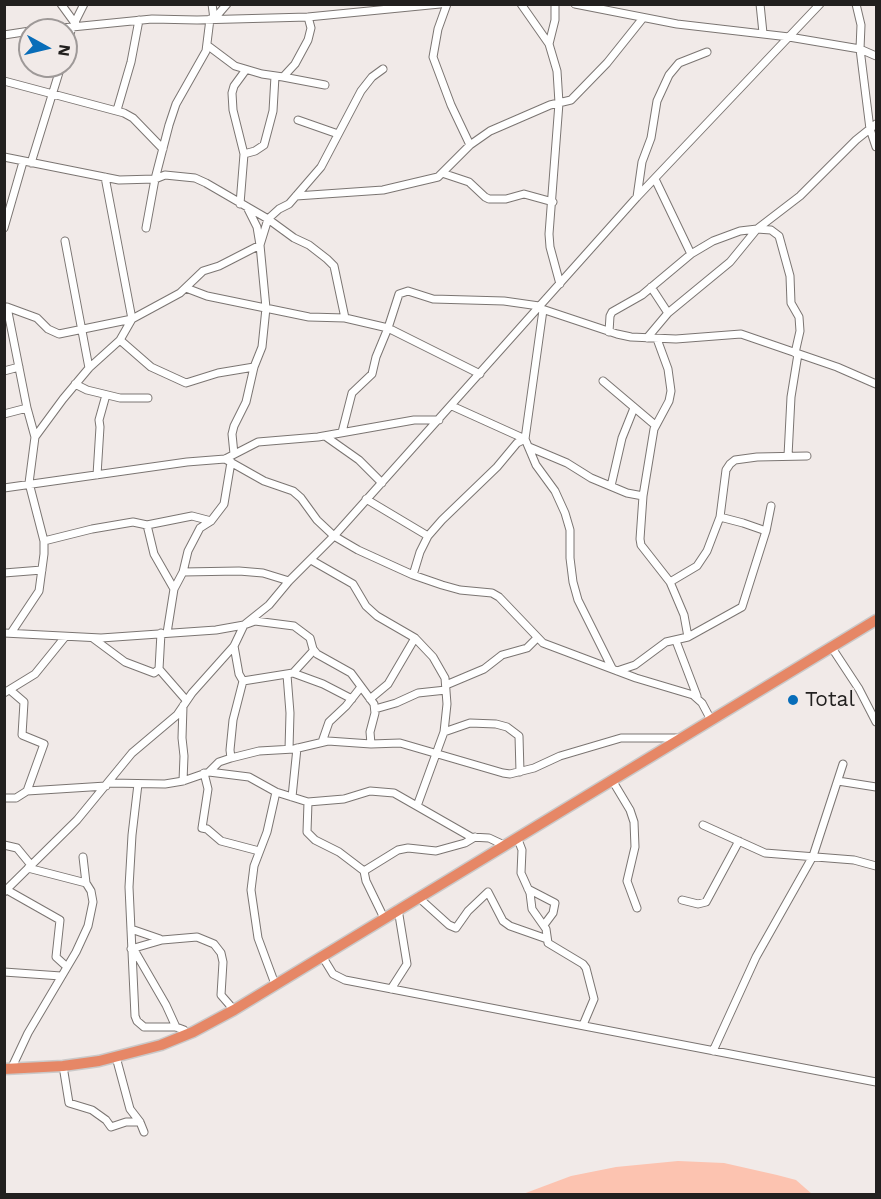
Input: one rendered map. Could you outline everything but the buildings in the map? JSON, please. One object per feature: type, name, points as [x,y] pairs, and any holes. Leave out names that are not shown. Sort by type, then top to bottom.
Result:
[{"type":"highway","points":[[7,1066],[29,1069],[116,1057],[161,1045],[187,1035],[234,1010],[876,621]]},
{"type":"street","points":[[61,4],[70,18]]},
{"type":"street","points":[[78,18],[84,4]]},
{"type":"street","points":[[146,228],[155,178],[176,104],[202,59],[207,45],[212,19],[212,4]]},
{"type":"street","points":[[212,19],[227,4]]},
{"type":"street","points":[[346,14],[348,4]]},
{"type":"street","points":[[78,25],[138,20],[308,17],[440,4]]},
{"type":"street","points":[[447,4],[438,29],[433,57],[458,122],[470,145]]},
{"type":"street","points":[[521,4],[549,44],[556,71],[559,103],[549,234],[550,247],[560,284]]},
{"type":"street","points":[[549,44],[555,20],[555,4]]},
{"type":"street","points":[[575,4],[676,24],[763,33],[860,49],[876,56]]},
{"type":"street","points":[[760,4],[763,33]]},
{"type":"street","points":[[68,967],[56,957],[60,920],[6,891],[77,820],[132,753],[168,724],[234,646],[244,625],[268,605],[334,536],[637,197],[820,4]]},
{"type":"street","points":[[856,4],[861,25],[860,49],[876,147]]},
{"type":"street","points":[[244,154],[264,146],[279,76],[296,64],[308,40],[311,28],[308,17]]},
{"type":"street","points":[[296,196],[391,189],[434,178],[470,145],[500,126],[549,105],[571,100],[607,63],[643,18]]},
{"type":"street","points":[[117,110],[131,62],[138,20]]},
{"type":"street","points":[[207,45],[235,66],[245,70],[325,85]]},
{"type":"street","points":[[637,197],[642,162],[651,138],[657,101],[669,75],[683,60],[707,52]]},
{"type":"street","points":[[6,306],[37,318],[48,329],[59,334],[132,319],[176,296],[203,271],[219,266],[260,245],[268,219],[289,204],[321,166],[361,91],[372,77],[383,69]]},
{"type":"street","points":[[234,454],[232,434],[246,402],[254,367],[262,347],[266,308],[257,227],[243,205],[244,154],[232,100],[234,86],[245,70]]},
{"type":"street","points":[[4,228],[8,201],[27,162],[57,78]]},
{"type":"street","points":[[4,81],[117,110],[133,117],[163,149]]},
{"type":"street","points":[[298,120],[338,135]]},
{"type":"street","points":[[647,338],[668,313],[730,262],[757,229],[800,196],[873,126]]},
{"type":"street","points":[[4,157],[119,180],[155,178],[165,175],[195,178],[268,219],[294,238],[309,245],[334,266],[345,318]]},
{"type":"street","points":[[442,173],[469,182],[489,199],[506,199],[524,194],[553,202]]},
{"type":"street","points":[[35,437],[89,368],[120,340],[132,319],[105,177]]},
{"type":"street","points":[[655,179],[691,254]]},
{"type":"street","points":[[609,332],[612,312],[642,295],[691,254],[721,237],[757,229],[771,230],[779,236],[790,276],[791,303],[800,317],[791,397],[788,456]]},
{"type":"street","points":[[65,241],[89,368]]},
{"type":"street","points":[[186,288],[207,296],[309,317],[345,318],[388,328],[480,374]]},
{"type":"street","points":[[651,288],[668,313]]},
{"type":"street","points":[[342,432],[352,393],[372,374],[399,294],[408,291],[433,299],[504,301],[540,308],[609,332],[647,338],[676,339],[735,333],[837,367],[876,384]]},
{"type":"street","points":[[6,306],[35,437],[29,483],[44,541],[39,591],[8,633]]},
{"type":"street","points":[[540,308],[525,439],[537,465],[555,491],[565,513],[570,530],[570,558],[578,600],[615,669]]},
{"type":"street","points":[[657,339],[668,369],[672,391],[655,425],[639,532],[641,545],[670,582],[684,615],[688,637]]},
{"type":"street","points":[[120,340],[151,368],[186,382],[218,373],[254,367]]},
{"type":"street","points":[[4,371],[19,367]]},
{"type":"street","points":[[603,381],[655,425]]},
{"type":"street","points":[[75,384],[120,398],[148,398]]},
{"type":"street","points":[[97,475],[99,420],[106,395]]},
{"type":"street","points":[[452,405],[525,439]]},
{"type":"street","points":[[4,414],[27,408]]},
{"type":"street","points":[[611,486],[622,438],[634,408]]},
{"type":"street","points":[[183,781],[182,738],[185,703],[159,669],[164,633],[174,589],[183,572],[192,541],[200,528],[210,521],[224,504],[228,460],[234,454],[258,442],[325,436],[414,420],[439,420]]},
{"type":"street","points":[[325,436],[359,460],[382,483]]},
{"type":"street","points":[[413,576],[420,552],[428,536],[497,467],[517,442],[525,439]]},
{"type":"street","points":[[529,447],[567,463],[591,478],[627,493],[643,496]]},
{"type":"street","points":[[670,582],[697,566],[707,551],[720,517],[726,470],[730,464],[735,460],[807,456]]},
{"type":"street","points":[[4,488],[187,462],[228,460],[264,481],[288,488],[298,494],[317,520],[334,536],[358,550],[413,576],[460,590],[492,593],[499,597],[537,638],[551,647],[697,696]]},
{"type":"street","points":[[366,499],[428,536]]},
{"type":"street","points":[[615,669],[634,665],[666,642],[688,637],[742,607],[766,531],[771,506]]},
{"type":"street","points":[[44,541],[132,522],[147,525],[192,516],[210,521]]},
{"type":"street","points":[[720,517],[743,522],[766,531]]},
{"type":"street","points":[[147,525],[154,554],[174,589]]},
{"type":"street","points":[[311,560],[353,584],[371,611],[415,638],[440,667],[446,688],[444,732],[417,806]]},
{"type":"street","points":[[4,573],[42,570]]},
{"type":"street","points":[[183,572],[263,573],[289,581]]},
{"type":"street","points":[[8,633],[93,638],[216,630],[255,621],[294,626],[310,638],[317,654],[351,673],[370,699],[375,709],[370,732],[371,744]]},
{"type":"street","points":[[27,791],[44,744],[22,735],[24,702],[7,692],[35,674],[65,637]]},
{"type":"street","points":[[93,638],[125,662],[154,672],[159,669]]},
{"type":"street","points":[[370,699],[388,684],[415,638]]},
{"type":"street","points":[[375,709],[418,693],[446,688],[484,669],[502,655],[527,648],[537,638]]},
{"type":"street","points":[[676,641],[697,696],[711,720]]},
{"type":"street","points":[[231,758],[233,720],[243,681],[237,669],[234,646]]},
{"type":"street","points":[[832,648],[859,689],[876,722]]},
{"type":"street","points":[[289,749],[290,674],[314,650]]},
{"type":"street","points":[[633,676],[634,665]]},
{"type":"street","points":[[243,681],[290,674],[323,684],[352,699]]},
{"type":"street","points":[[322,742],[329,722],[361,687]]},
{"type":"street","points":[[444,732],[470,723],[496,724],[507,727],[519,736],[520,772]]},
{"type":"street","points":[[4,798],[16,798],[27,791],[108,784],[160,784],[183,781],[207,772],[219,762],[231,758],[259,751],[297,748],[322,742],[400,743],[503,773],[534,768],[560,756],[621,738],[681,738]]},
{"type":"street","points":[[292,797],[297,748]]},
{"type":"street","points":[[713,1051],[756,957],[813,856],[843,764]]},
{"type":"street","points":[[207,772],[249,777],[276,792],[308,802],[344,799],[370,791],[394,793],[475,837],[489,838],[504,845]]},
{"type":"street","points":[[207,772],[208,789],[202,828],[207,829],[221,841],[259,851]]},
{"type":"street","points":[[612,780],[630,810],[634,822],[635,847],[627,881],[637,908]]},
{"type":"street","points":[[838,781],[876,787]]},
{"type":"street","points":[[138,784],[130,870],[134,1008],[137,1021],[144,1027],[176,1027],[184,1030],[187,1035]]},
{"type":"street","points":[[275,984],[258,938],[251,880],[267,832],[276,792]]},
{"type":"street","points":[[308,802],[307,832],[315,840],[336,850],[364,871],[366,881],[384,918]]},
{"type":"street","points":[[703,825],[765,853],[854,860],[876,866]]},
{"type":"street","points":[[364,871],[398,849],[436,851],[465,843],[475,837]]},
{"type":"street","points":[[517,837],[522,850],[521,873],[528,889],[532,909],[544,925],[547,939],[551,946],[586,968],[594,999],[583,1025]]},
{"type":"street","points":[[682,900],[698,904],[706,902],[739,841]]},
{"type":"street","points":[[4,845],[17,848],[29,867],[86,882]]},
{"type":"street","points":[[7,1066],[68,967],[82,940],[92,913],[93,897],[86,882],[83,857]]},
{"type":"street","points":[[528,889],[555,903],[553,913],[544,925]]},
{"type":"street","points":[[418,897],[449,925],[456,928],[468,911],[488,892],[503,921],[510,926],[547,939]]},
{"type":"street","points":[[391,989],[407,964],[398,909]]},
{"type":"street","points":[[131,929],[162,940]]},
{"type":"street","points":[[132,949],[162,940],[197,938],[207,940],[219,949],[223,962],[221,995],[234,1010]]},
{"type":"street","points":[[132,949],[166,1005],[176,1027]]},
{"type":"street","points":[[322,956],[333,974],[345,980],[876,1082]]},
{"type":"street","points":[[4,972],[61,976]]},
{"type":"street","points":[[116,1057],[130,1109],[144,1132]]},
{"type":"street","points":[[63,1066],[69,1103],[92,1110],[106,1120],[111,1127],[123,1123],[140,1122]]},
{"type":"street","points":[[123,1123],[130,1109]]},
{"type":"shaded area","points":[[678,1161],[724,1163],[777,1175],[796,1180],[812,1194],[523,1194],[571,1176],[616,1167]]},
{"type":"place","name":"Total","points":[[793,700]]}]
